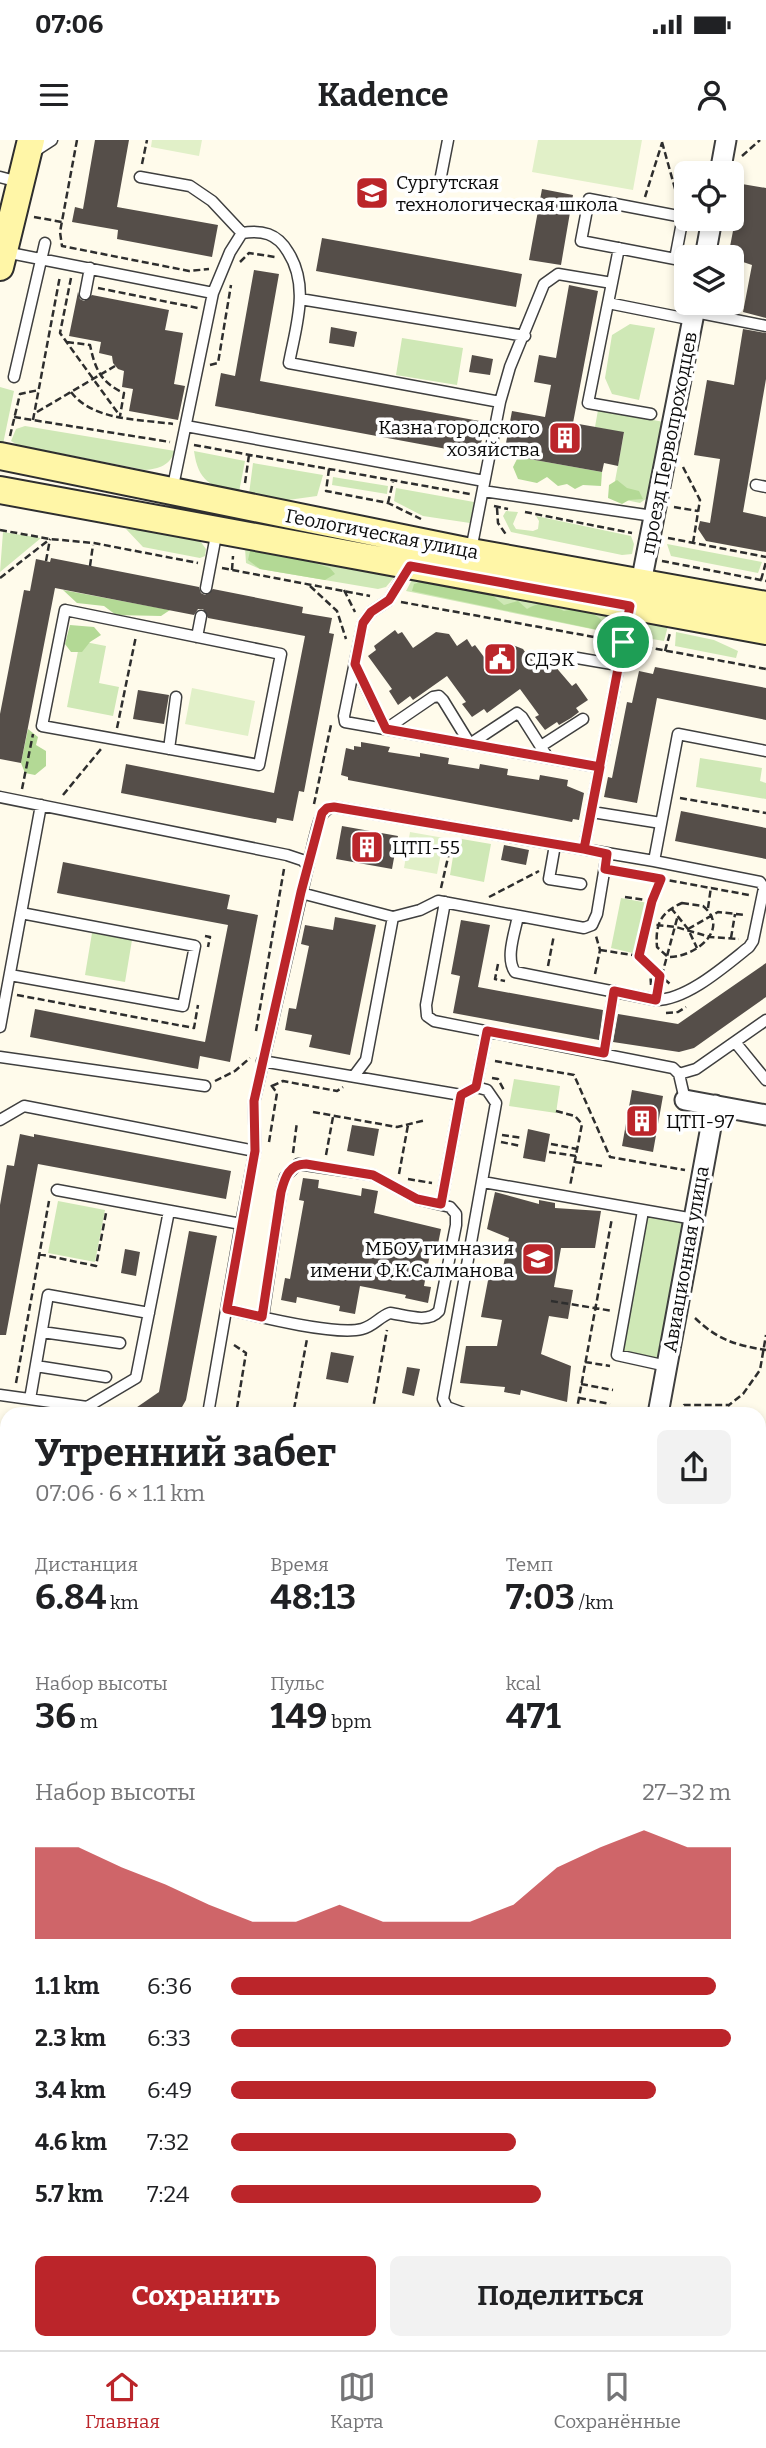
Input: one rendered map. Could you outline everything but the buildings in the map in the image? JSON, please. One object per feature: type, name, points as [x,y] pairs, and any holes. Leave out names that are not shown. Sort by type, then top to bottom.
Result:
[{"type":"main road","points":[[3,259],[11,180],[30,147]]},
{"type":"main road","name":"Геологическая улица","points":[[0,456],[172,492],[473,541],[639,583],[766,631]]},
{"type":"main road","name":"Геологическая улица","points":[[0,490],[410,566],[763,592]]},
{"type":"street","points":[[722,161],[726,140]]},
{"type":"street","name":"проезд Первопроходцев","points":[[639,583],[662,511],[665,456],[694,315]]},
{"type":"street","points":[[685,1100],[766,1115]]},
{"type":"street","name":"Авиационная улица","points":[[659,1407],[715,1105]]},
{"type":"lane","points":[[30,147],[52,140]]},
{"type":"lane","points":[[441,176],[448,140]]},
{"type":"lane","points":[[140,177],[190,186],[212,201],[242,233]]},
{"type":"lane","points":[[674,215],[589,199],[581,241],[675,259],[680,231]]},
{"type":"lane","points":[[172,492],[183,444],[185,419],[200,368],[213,293],[230,252],[242,233],[256,231],[271,234],[283,243],[295,263],[301,284],[289,363],[500,402]]},
{"type":"lane","points":[[14,377],[44,243]]},
{"type":"lane","points":[[619,248],[588,403],[651,414]]},
{"type":"lane","points":[[3,259],[42,259],[213,293]]},
{"type":"lane","points":[[86,289],[90,268]]},
{"type":"lane","points":[[473,541],[500,402],[510,367],[544,284],[558,274],[612,283]]},
{"type":"lane","points":[[300,299],[524,336]]},
{"type":"lane","points":[[608,303],[674,310]]},
{"type":"lane","points":[[710,315],[766,326]]},
{"type":"lane","points":[[185,419],[483,490],[662,511]]},
{"type":"lane","points":[[206,588],[217,529]]},
{"type":"lane","points":[[410,566],[389,600],[371,612],[363,623],[345,722],[600,767]]},
{"type":"lane","points":[[584,849],[618,665],[639,583]]},
{"type":"lane","points":[[65,610],[138,625],[281,654],[259,765],[42,726],[65,610]]},
{"type":"lane","points":[[197,637],[201,616]]},
{"type":"lane","points":[[577,657],[618,665]]},
{"type":"lane","points":[[355,664],[386,729]]},
{"type":"lane","points":[[386,729],[433,697],[439,696],[470,744]]},
{"type":"lane","points":[[169,749],[176,697]]},
{"type":"lane","points":[[470,744],[517,713],[548,758]]},
{"type":"lane","points":[[541,746],[583,719]]},
{"type":"lane","points":[[654,861],[678,734],[766,751]]},
{"type":"lane","points":[[0,797],[287,855],[302,860],[308,866]]},
{"type":"lane","points":[[0,1027],[41,805]]},
{"type":"lane","points":[[209,1407],[255,1151],[254,1101],[301,892],[322,813],[327,808],[334,807],[654,861],[760,883],[764,888],[753,941],[737,956],[683,994],[669,1000],[656,1000],[515,972],[511,966],[519,916]]},
{"type":"lane","points":[[592,812],[661,823]]},
{"type":"lane","points":[[555,845],[549,879],[581,884]]},
{"type":"lane","points":[[301,892],[393,917],[442,901],[556,925],[584,928],[592,925],[597,914],[607,854]]},
{"type":"lane","points":[[442,901],[426,1005],[427,1016],[434,1021],[673,1068],[679,1074],[685,1100]]},
{"type":"lane","points":[[10,975],[183,1006],[195,946],[21,913]]},
{"type":"lane","points":[[355,1076],[366,1060],[393,917]]},
{"type":"lane","points":[[604,1053],[614,991]]},
{"type":"lane","points":[[679,1074],[696,1069],[766,1020]]},
{"type":"lane","points":[[476,1087],[487,1031]]},
{"type":"lane","points":[[735,1042],[766,1080]]},
{"type":"lane","points":[[0,1057],[205,1086]]},
{"type":"lane","points":[[262,1061],[461,1095],[476,1087],[487,1090],[496,1103],[443,1399],[447,1407]]},
{"type":"lane","points":[[441,1204],[461,1095]]},
{"type":"lane","points":[[0,1119],[24,1106],[255,1151]]},
{"type":"lane","points":[[227,1309],[262,1317],[342,1331],[359,1330],[373,1325],[390,1312],[424,1318],[434,1316],[439,1311],[456,1214],[441,1204],[417,1199],[373,1175],[298,1164],[285,1177],[281,1192],[262,1317]]},
{"type":"lane","points":[[483,1182],[694,1219]]},
{"type":"lane","points":[[54,1189],[241,1224]]},
{"type":"lane","points":[[89,1407],[136,1378],[169,1211]]},
{"type":"lane","points":[[643,1211],[617,1355],[667,1366]]},
{"type":"lane","points":[[30,1399],[48,1295],[149,1313]]},
{"type":"lane","points":[[42,1332],[120,1343]]},
{"type":"lane","points":[[36,1366],[106,1377]]},
{"type":"lane","points":[[0,1395],[81,1407]]},
{"type":"path","points":[[77,140],[60,232],[71,282],[60,333],[120,416]]},
{"type":"path","points":[[140,177],[147,140]]},
{"type":"path","points":[[741,157],[760,140]]},
{"type":"path","points":[[641,209],[663,141]]},
{"type":"path","points":[[663,141],[674,183]]},
{"type":"path","points":[[62,246],[189,271],[211,268]]},
{"type":"path","points":[[33,420],[37,412],[38,390],[68,264],[78,251]]},
{"type":"path","points":[[236,271],[249,253],[295,263]]},
{"type":"path","points":[[200,368],[218,363],[232,280]]},
{"type":"path","points":[[71,282],[86,289],[211,311]]},
{"type":"path","points":[[66,342],[90,345],[100,375],[111,387],[124,393],[120,416]]},
{"type":"path","points":[[37,412],[115,366]]},
{"type":"path","points":[[38,390],[20,394],[14,417],[394,481],[483,490]]},
{"type":"path","points":[[71,392],[79,402],[94,412],[185,419]]},
{"type":"path","points":[[665,456],[679,460],[700,499],[693,543]]},
{"type":"path","points":[[329,469],[326,491],[388,503],[421,519]]},
{"type":"path","points":[[388,503],[394,481]]},
{"type":"path","points":[[473,541],[506,536],[498,523],[497,508],[509,509]]},
{"type":"path","points":[[520,510],[633,533],[637,543],[635,559],[639,583],[763,592]]},
{"type":"path","points":[[662,511],[698,512]]},
{"type":"path","points":[[665,538],[766,557]]},
{"type":"path","points":[[0,578],[50,540],[46,561]]},
{"type":"path","points":[[90,566],[94,543]]},
{"type":"path","points":[[763,592],[766,562]]},
{"type":"path","points":[[763,592],[766,581]]},
{"type":"path","points":[[307,584],[337,611],[348,647],[351,635]]},
{"type":"path","points":[[344,590],[355,611],[353,623]]},
{"type":"path","points":[[53,807],[112,739],[138,625]]},
{"type":"path","points":[[313,807],[334,713]]},
{"type":"path","points":[[20,801],[33,733]]},
{"type":"path","points":[[666,796],[766,813]]},
{"type":"path","points":[[442,901],[455,827]]},
{"type":"path","points":[[253,1044],[287,855]]},
{"type":"path","points":[[470,906],[551,865]]},
{"type":"path","points":[[605,869],[762,898]]},
{"type":"path","points":[[708,910],[691,902],[671,908],[663,914],[658,925],[657,947],[668,957],[686,956],[710,937],[713,926],[708,910],[714,874]]},
{"type":"path","points":[[639,956],[652,901],[661,879]]},
{"type":"path","points":[[625,897],[652,901]]},
{"type":"path","points":[[671,908],[688,929],[697,948]]},
{"type":"path","points":[[688,929],[718,912],[758,917]]},
{"type":"path","points":[[731,938],[734,914]]},
{"type":"path","points":[[658,988],[678,915]]},
{"type":"path","points":[[646,924],[688,929],[710,937],[753,941]]},
{"type":"path","points":[[545,978],[556,925]]},
{"type":"path","points":[[197,935],[210,937],[208,950]]},
{"type":"path","points":[[600,950],[639,956],[683,994]]},
{"type":"path","points":[[500,953],[495,978],[507,981]]},
{"type":"path","points":[[650,967],[650,984],[658,988],[671,986]]},
{"type":"path","points":[[17,995],[194,1028],[198,1002]]},
{"type":"path","points":[[659,1011],[678,1012],[689,1004]]},
{"type":"path","points":[[205,1086],[235,1072],[251,1057]]},
{"type":"path","points":[[481,1059],[573,1075],[610,1157],[702,1173]]},
{"type":"path","points":[[478,1075],[498,1079],[506,1094]]},
{"type":"path","points":[[556,1111],[575,1115],[582,1124],[570,1189]]},
{"type":"path","points":[[313,1112],[397,1127],[426,1119]]},
{"type":"path","points":[[325,1158],[333,1116]]},
{"type":"path","points":[[399,1177],[408,1124]]},
{"type":"path","points":[[522,1138],[499,1134],[498,1142],[522,1146]]},
{"type":"path","points":[[551,1144],[577,1149]]},
{"type":"path","points":[[549,1152],[576,1156]]},
{"type":"path","points":[[575,1162],[602,1166]]},
{"type":"path","points":[[13,1397],[39,1254],[54,1189]]},
{"type":"path","points":[[39,1254],[96,1266],[109,1199]]},
{"type":"path","points":[[577,1407],[615,1205]]},
{"type":"path","points":[[551,1301],[625,1313]]},
{"type":"path","points":[[678,1306],[711,1334],[730,1343],[764,1350]]},
{"type":"path","points":[[373,1407],[390,1312]]},
{"type":"path","points":[[294,1407],[310,1325]]},
{"type":"path","points":[[683,1407],[729,1405],[743,1394],[760,1370],[766,1335]]},
{"type":"path","points":[[585,1362],[610,1366]]},
{"type":"path","points":[[581,1384],[613,1390]]},
{"type":"path","points":[[579,1398],[610,1404]]},
{"type":"green space","points":[[152,140],[202,140],[199,156],[151,147]]},
{"type":"green space","points":[[538,140],[642,140],[633,190],[532,172]]},
{"type":"green space","points":[[630,324],[655,328],[639,400],[612,394],[605,378],[612,335]]},
{"type":"green space","points":[[402,338],[463,348],[457,385],[396,375]]},
{"type":"green space","points":[[0,387],[14,391],[3,444],[0,443]]},
{"type":"green space","points":[[598,410],[664,422],[650,496],[640,503],[612,497],[624,433],[595,427]]},
{"type":"green space","points":[[25,426],[175,451],[163,465],[145,470],[18,445],[11,441],[16,429]]},
{"type":"green space","points":[[194,451],[245,461],[239,492],[221,488],[208,481],[199,470]]},
{"type":"green space","points":[[518,457],[602,472],[601,486],[583,485],[575,489],[567,484],[558,486],[547,477],[537,483],[518,479],[513,467]]},
{"type":"green space","points":[[253,463],[323,475],[317,496],[288,500],[249,494]]},
{"type":"green space","points":[[333,477],[388,486],[387,494],[332,485]]},
{"type":"green space","points":[[617,480],[627,488],[639,491],[643,499],[629,500],[622,504],[608,498],[609,485]]},
{"type":"green space","points":[[396,488],[474,502],[470,523],[423,516],[394,501]]},
{"type":"green space","points":[[506,511],[518,512],[513,524],[516,529],[538,529],[539,521],[536,516],[631,536],[634,544],[632,554],[622,555],[511,532],[503,516]]},
{"type":"green space","points":[[146,526],[198,538],[206,549],[205,556],[200,558],[143,547],[126,529]]},
{"type":"green space","points":[[3,532],[41,538],[0,572]]},
{"type":"green space","points":[[667,544],[762,562],[758,573],[671,556]]},
{"type":"green space","points":[[258,545],[330,568],[335,574],[325,580],[260,569],[248,560],[250,551]]},
{"type":"green space","points":[[245,548],[396,575],[386,587],[378,589],[260,569],[246,563]]},
{"type":"green space","points":[[414,576],[605,612],[612,620],[616,634],[406,591]]},
{"type":"green space","points":[[428,580],[493,596],[504,605],[518,601],[527,609],[541,604],[564,611],[583,610],[595,615],[608,629],[603,631],[412,591],[414,584]]},
{"type":"green space","points":[[63,590],[170,610],[161,616],[116,615],[104,606],[77,603]]},
{"type":"green space","points":[[645,622],[669,622],[664,641],[634,636]]},
{"type":"green space","points":[[70,625],[94,627],[101,635],[90,642],[82,652],[71,652],[65,644]]},
{"type":"green space","points":[[676,632],[714,640],[738,651],[736,658],[675,646]]},
{"type":"green space","points":[[80,641],[106,646],[99,683],[119,687],[113,716],[67,707]]},
{"type":"green space","points":[[192,688],[255,701],[248,736],[185,724]]},
{"type":"green space","points":[[28,729],[38,737],[36,745],[46,751],[46,766],[35,775],[25,773],[21,763]]},
{"type":"green space","points":[[700,758],[762,768],[760,781],[766,783],[766,799],[696,787]]},
{"type":"green space","points":[[410,832],[444,838],[437,874],[404,868]]},
{"type":"green space","points":[[456,838],[491,844],[484,882],[450,875]]},
{"type":"green space","points":[[621,898],[648,903],[637,954],[611,948]]},
{"type":"green space","points":[[92,933],[132,940],[125,982],[85,975]]},
{"type":"green space","points":[[514,1079],[560,1086],[556,1113],[509,1106]]},
{"type":"green space","points":[[58,1201],[105,1210],[95,1262],[48,1253]]},
{"type":"green space","points":[[643,1211],[686,1218],[657,1364],[617,1355]]},
{"type":"place","name":"Сургутская технологическая школа","points":[[372,193]]},
{"type":"place","name":"Казна городского хозяйства","points":[[565,438]]},
{"type":"place","name":"СДЭК","points":[[500,659]]},
{"type":"place","name":"ЦТП-55","points":[[367,847]]},
{"type":"place","name":"ЦТП-97","points":[[642,1121]]},
{"type":"place","name":"МБОУ гимназия имени Ф.К.Салманова","points":[[538,1259]]},
{"type":"route","points":[[623,642],[592,812],[584,849],[334,807],[327,808],[322,813],[301,892],[254,1101],[255,1151],[227,1309],[262,1317],[281,1192],[285,1177],[291,1169],[298,1164],[306,1164],[373,1175],[417,1199],[441,1204],[461,1095],[476,1087],[487,1031],[604,1053],[614,991],[656,1000],[660,976],[639,956],[652,901],[661,879],[605,869],[607,854],[584,849],[600,767],[386,729],[355,664],[363,623],[371,612],[389,600],[410,566],[630,606],[623,642]]}]
